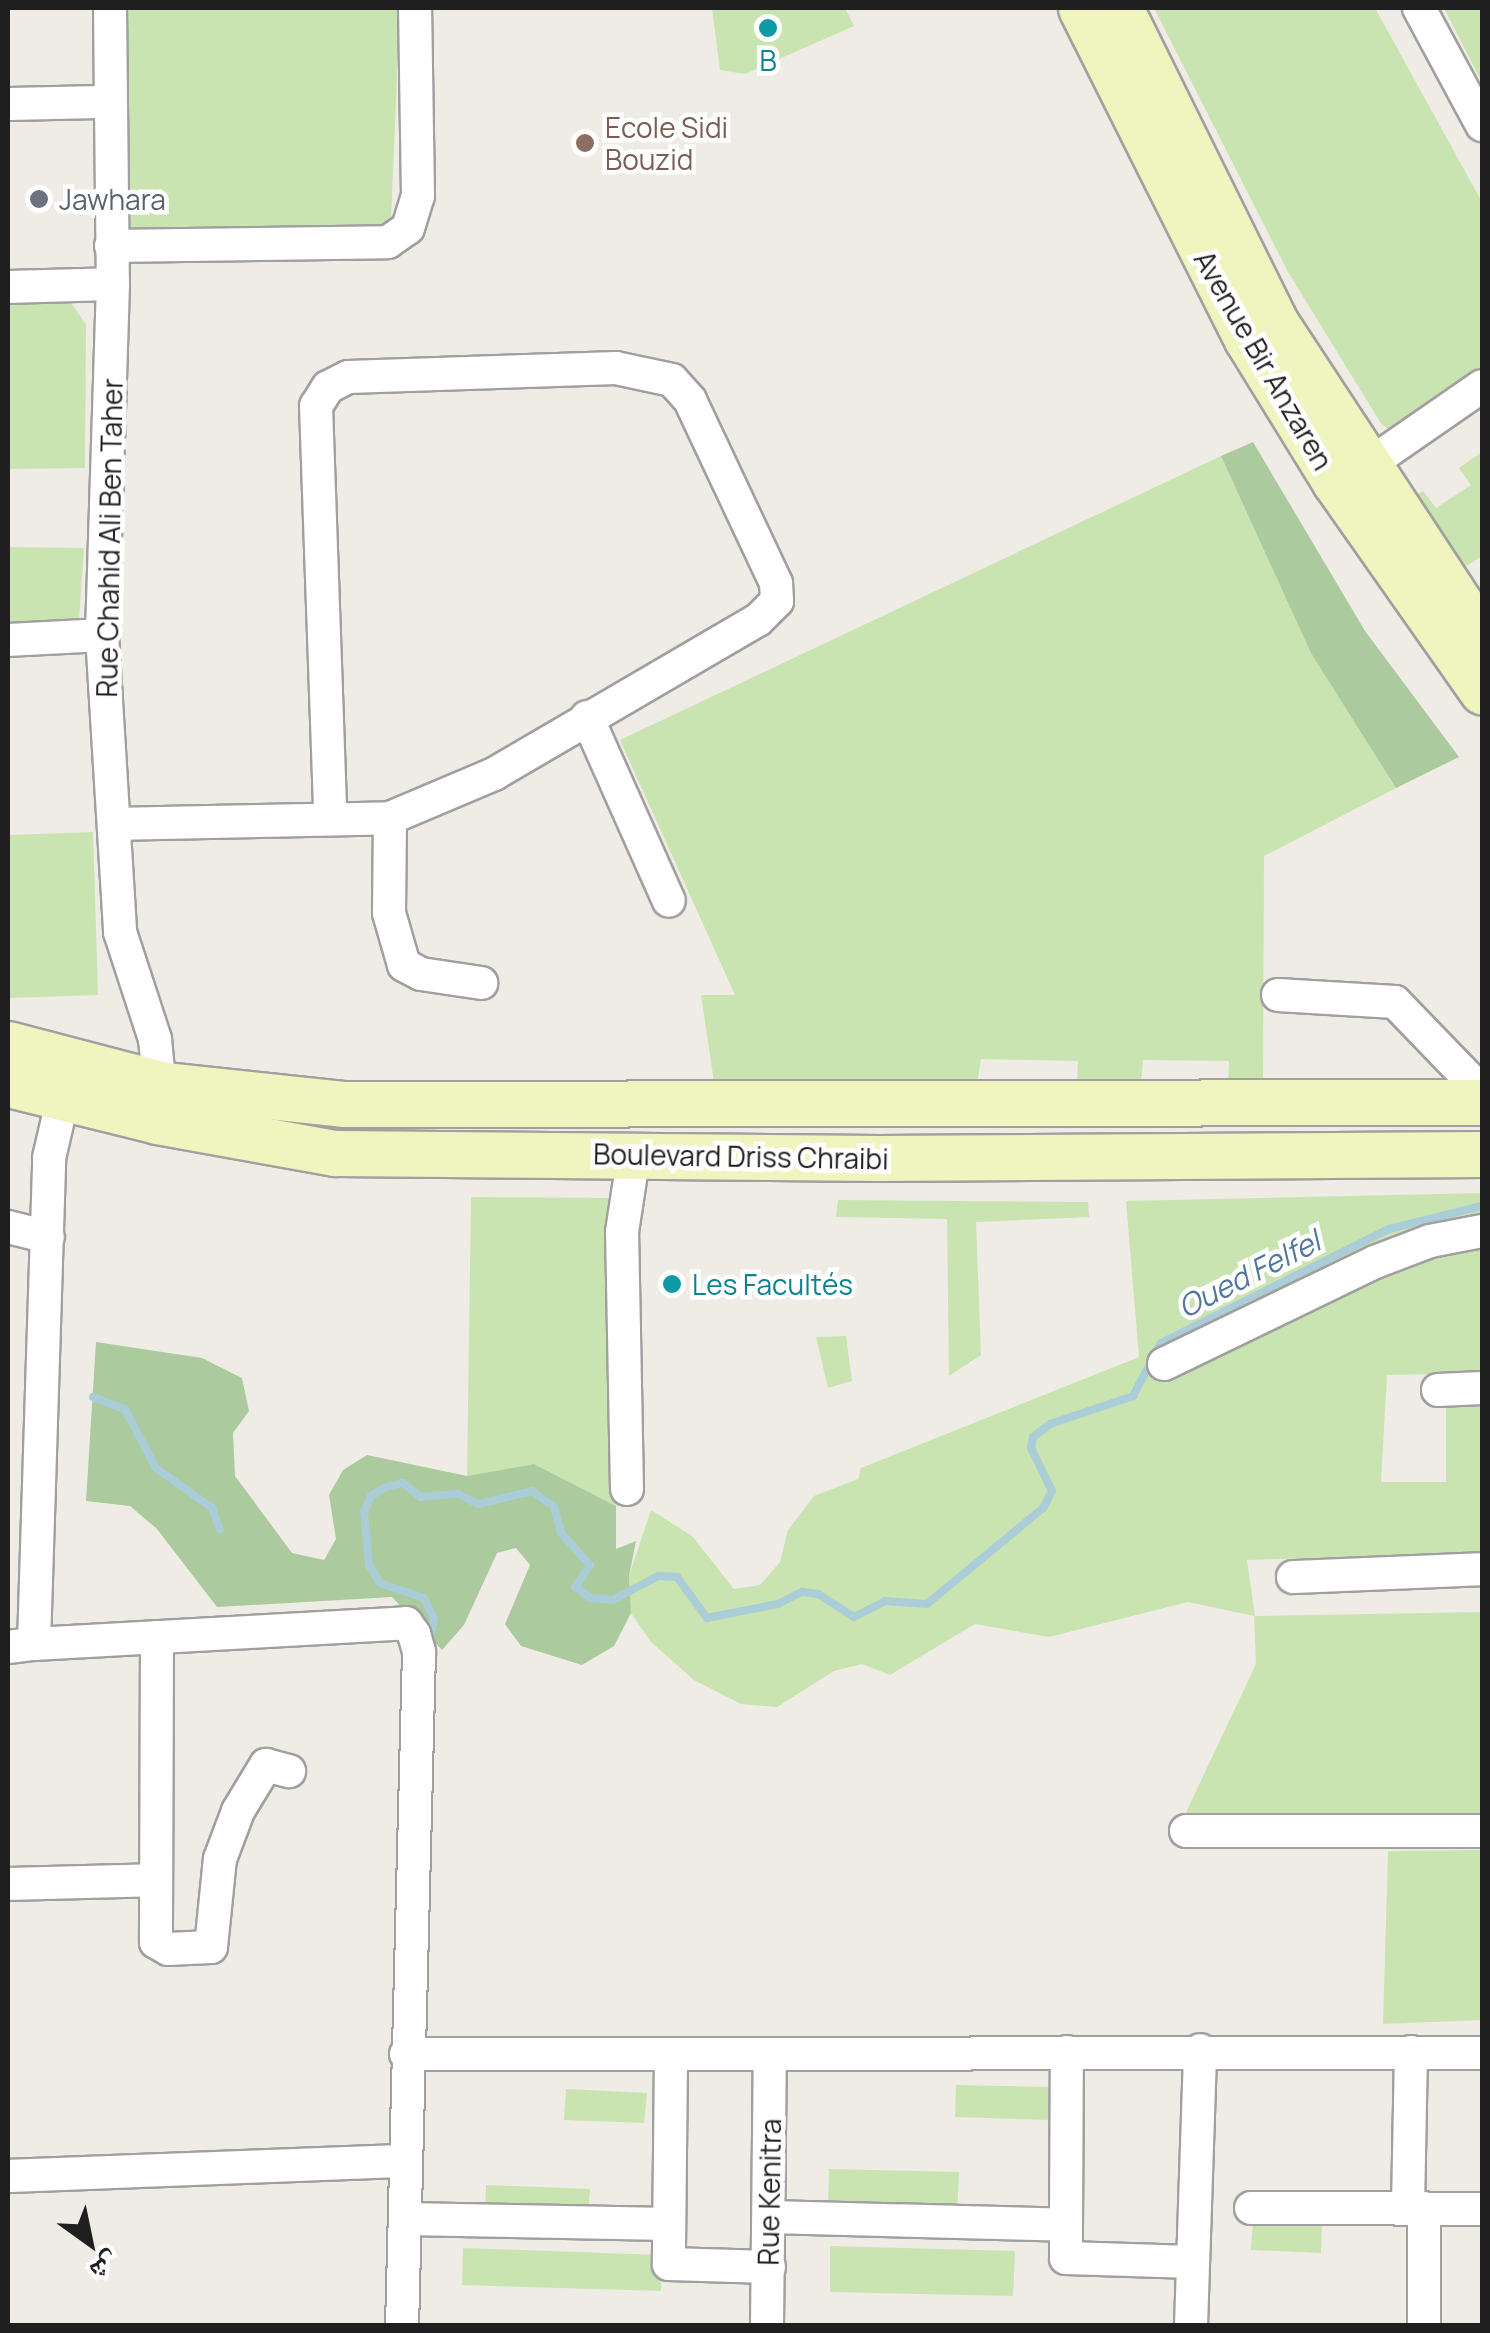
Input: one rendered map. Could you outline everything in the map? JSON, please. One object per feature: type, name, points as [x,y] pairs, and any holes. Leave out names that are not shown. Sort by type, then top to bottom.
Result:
[{"type":"main road","name":"Avenue Bir Anzaren","points":[[1082,8],[1247,339],[1345,497],[1482,692]]},
{"type":"main road","name":"Avenue Bir Anzaren","points":[[1120,8],[1224,228],[1366,467],[1482,637]]},
{"type":"main road","name":"Boulevard Driss Chraibi","points":[[8,1044],[160,1103],[335,1152],[1482,1154]]},
{"type":"main road","name":"Boulevard Driss Chraibi","points":[[8,1084],[64,1098],[160,1103],[1482,1102]]},
{"type":"street","name":"Rue Chahid Ali Ben Taher","points":[[110,8],[106,102],[113,284],[102,636],[120,932],[160,1103]]},
{"type":"street","points":[[111,246],[388,242],[408,228],[418,196],[415,8]]},
{"type":"street","points":[[1419,8],[1482,125]]},
{"type":"street","points":[[8,104],[106,102]]},
{"type":"street","points":[[8,288],[113,284]]},
{"type":"street","points":[[114,824],[330,816],[390,818],[494,774],[758,620],[777,602],[776,583],[690,400],[655,372],[616,368],[348,377],[328,387],[316,406],[330,816]]},
{"type":"street","points":[[1366,467],[1482,386]]},
{"type":"street","points":[[8,640],[102,636]]},
{"type":"street","points":[[587,717],[669,902]]},
{"type":"street","points":[[390,818],[389,913],[404,965],[421,974],[481,983]]},
{"type":"street","points":[[1278,995],[1395,1002],[1482,1092]]},
{"type":"street","points":[[64,1098],[48,1158],[48,1238],[21,1646],[406,1624],[414,1634],[419,1652],[402,2326]]},
{"type":"street","points":[[627,1490],[622,1232],[634,1154]]},
{"type":"street","points":[[8,1228],[48,1238]]},
{"type":"street","points":[[1164,1364],[1375,1262],[1430,1241],[1482,1231]]},
{"type":"street","points":[[1438,1390],[1482,1388]]},
{"type":"street","points":[[1294,1577],[1482,1569]]},
{"type":"street","points":[[157,1638],[156,1942],[168,1949],[211,1947],[220,1858],[238,1811],[266,1765],[289,1771]]},
{"type":"street","points":[[1186,1831],[1482,1831]]},
{"type":"street","points":[[8,1884],[156,1880]]},
{"type":"street","points":[[406,2054],[770,2058],[1200,2050],[1482,2052]]},
{"type":"street","points":[[1192,2326],[1200,2050]]},
{"type":"street","points":[[1067,2052],[1066,2258],[1193,2262]]},
{"type":"street","points":[[1411,2052],[1424,2326]]},
{"type":"street","points":[[671,2058],[668,2264],[768,2268]]},
{"type":"street","name":"Rue Kenitra","points":[[767,2326],[770,2058]]},
{"type":"street","points":[[8,2176],[404,2161]]},
{"type":"street","points":[[1251,2208],[1482,2209]]},
{"type":"street","points":[[770,2217],[1066,2225]]},
{"type":"street","points":[[406,2219],[669,2224]]},
{"type":"green space","points":[[125,8],[400,8],[391,219],[378,229],[124,232]]},
{"type":"green space","points":[[712,8],[845,8],[854,26],[745,74],[720,70]]},
{"type":"green space","points":[[1154,8],[1375,8],[1482,202],[1482,369],[1391,431],[1382,425],[1288,272]]},
{"type":"green space","points":[[1444,8],[1482,8],[1482,82],[1475,69]]},
{"type":"green space","points":[[71,303],[86,324],[85,468],[8,469],[8,305]]},
{"type":"green space","points":[[1253,442],[1365,631],[1459,757],[1396,788],[1311,653],[1221,456]]},
{"type":"green space","points":[[1482,452],[1482,556],[1451,576],[1403,503],[1423,491],[1436,508],[1471,485],[1459,468]]},
{"type":"green space","points":[[1221,456],[1311,652],[1396,788],[1264,856],[1263,1082],[1228,1083],[1229,1061],[1143,1060],[1141,1083],[1077,1084],[1078,1061],[981,1059],[977,1084],[714,1082],[701,995],[735,995],[620,740]]},
{"type":"green space","points":[[8,547],[84,548],[79,620],[8,624]]},
{"type":"green space","points":[[8,732],[10,835],[93,832],[98,995],[8,998]]},
{"type":"green space","points":[[1482,1193],[1482,1373],[1387,1375],[1381,1482],[1446,1482],[1446,1407],[1482,1406],[1482,1553],[1247,1560],[1255,1616],[1482,1612],[1482,1816],[1183,1819],[1256,1664],[1254,1616],[1188,1602],[1049,1637],[975,1624],[890,1675],[862,1664],[834,1671],[777,1707],[741,1704],[694,1680],[651,1642],[631,1613],[629,1576],[651,1510],[692,1536],[734,1589],[760,1585],[780,1562],[788,1530],[814,1496],[858,1479],[861,1468],[1139,1357],[1126,1201]]},
{"type":"green space","points":[[471,1197],[616,1198],[616,1506],[534,1464],[467,1476]]},
{"type":"green space","points":[[838,1200],[1088,1202],[1089,1217],[976,1222],[981,1355],[949,1376],[947,1219],[836,1217]]},
{"type":"green space","points":[[846,1336],[852,1381],[828,1388],[816,1337]]},
{"type":"green space","points":[[96,1342],[202,1358],[242,1378],[249,1411],[233,1433],[235,1476],[292,1553],[324,1560],[336,1539],[329,1495],[343,1470],[367,1455],[467,1476],[534,1464],[616,1506],[616,1549],[636,1541],[629,1576],[631,1613],[614,1646],[582,1665],[521,1646],[505,1624],[530,1565],[516,1548],[497,1553],[464,1625],[442,1650],[392,1597],[217,1607],[157,1529],[130,1506],[86,1501]]},
{"type":"green space","points":[[1482,1850],[1482,2020],[1383,2024],[1388,1851]]},
{"type":"green space","points":[[956,2085],[1050,2087],[1048,2120],[955,2117]]},
{"type":"green space","points":[[566,2089],[647,2093],[644,2123],[564,2120]]},
{"type":"green space","points":[[829,2169],[959,2172],[957,2214],[828,2211]]},
{"type":"green space","points":[[486,2185],[590,2189],[588,2215],[485,2211]]},
{"type":"green space","points":[[1253,2219],[1322,2221],[1321,2253],[1251,2250]]},
{"type":"green space","points":[[830,2246],[1015,2251],[1013,2296],[830,2292]]},
{"type":"green space","points":[[463,2248],[661,2255],[661,2291],[462,2285]]},
{"type":"waterway","name":"Oued Felfel","points":[[430,1637],[434,1618],[424,1598],[380,1583],[369,1565],[364,1512],[371,1496],[403,1483],[420,1497],[458,1494],[478,1504],[532,1491],[554,1507],[561,1533],[590,1565],[575,1587],[591,1598],[613,1600],[658,1576],[677,1577],[707,1618],[778,1604],[802,1592],[818,1594],[854,1617],[885,1601],[927,1604],[1043,1508],[1052,1491],[1031,1448],[1033,1437],[1050,1424],[1133,1396],[1161,1343],[1389,1229],[1482,1206]]},
{"type":"waterway","name":"Oued Felfel","points":[[93,1397],[125,1409],[156,1468],[212,1508],[220,1530]]},
{"type":"place","name":"B","points":[[768,28]]},
{"type":"place","name":"Ecole Sidi Bouzid","points":[[585,143]]},
{"type":"place","name":"Jawhara","points":[[39,199]]},
{"type":"place","name":"Les Facultés","points":[[672,1284]]}]
